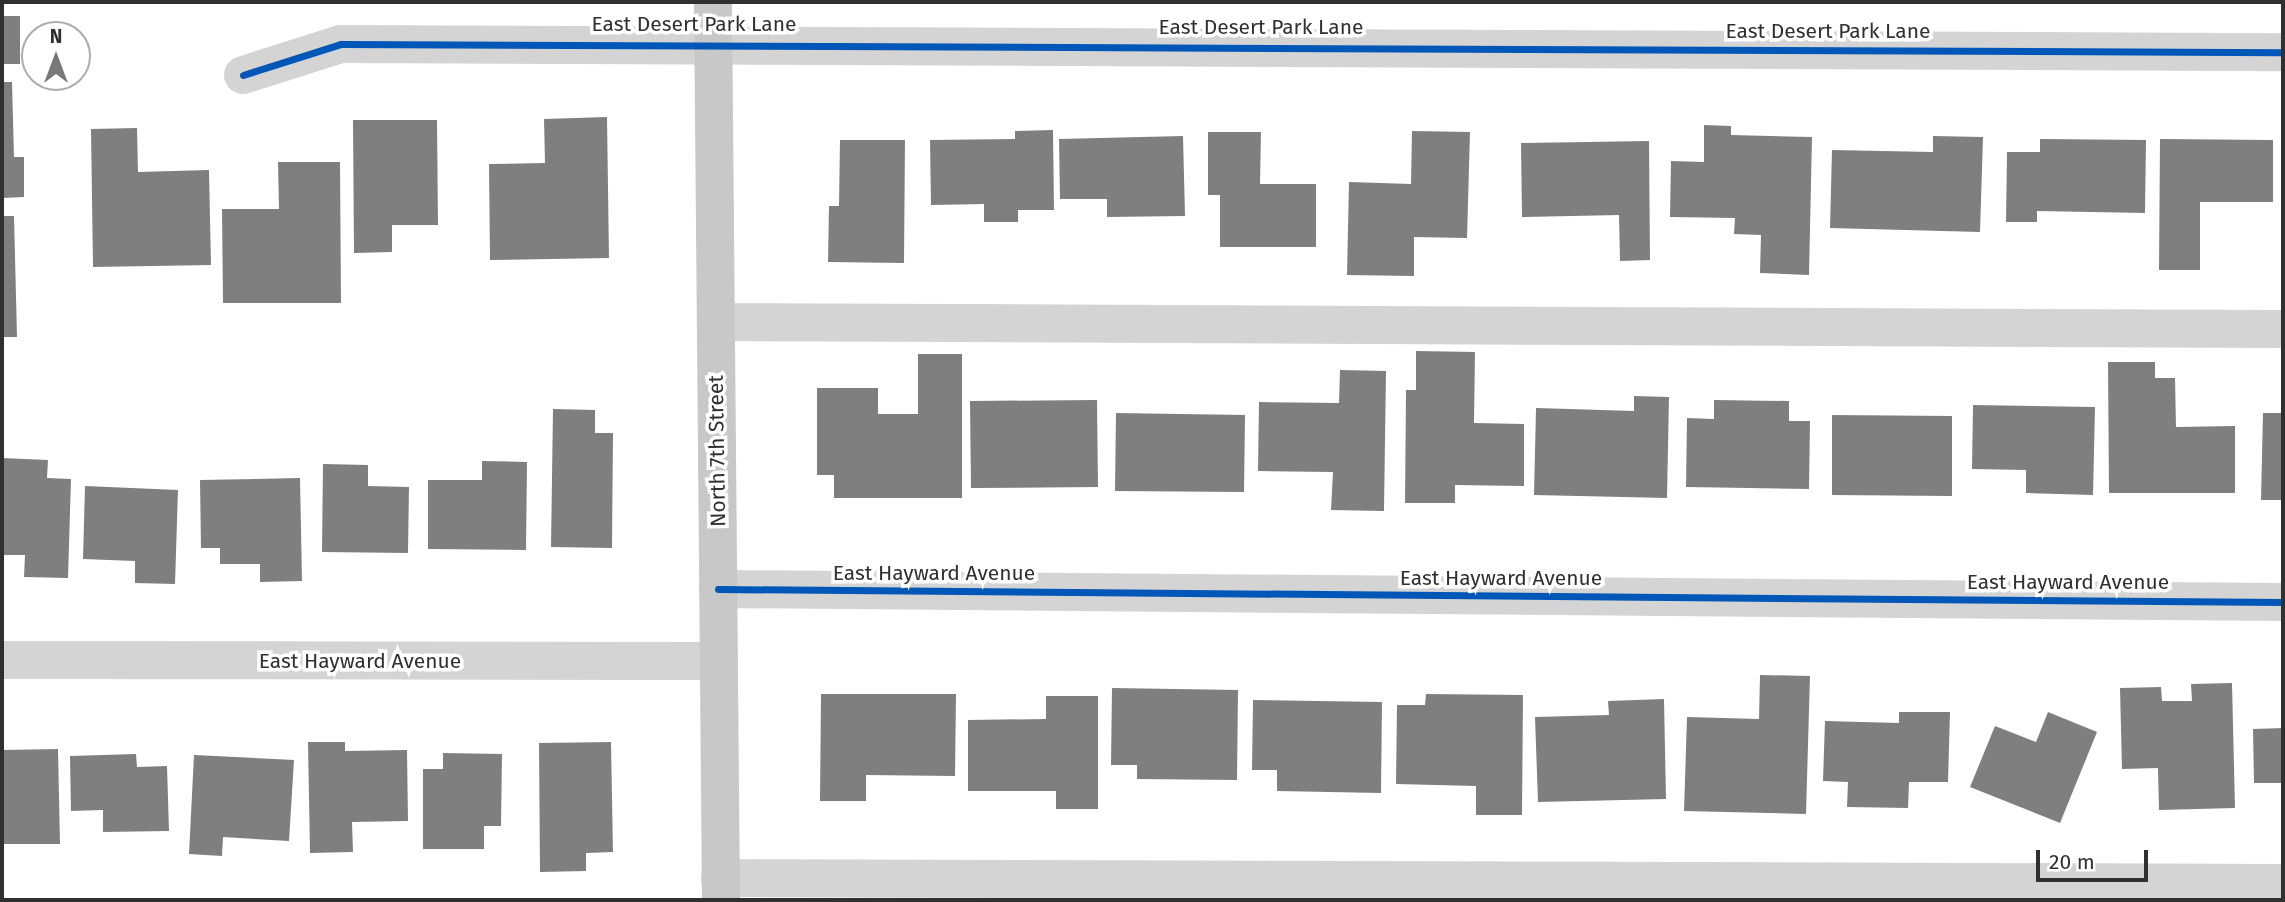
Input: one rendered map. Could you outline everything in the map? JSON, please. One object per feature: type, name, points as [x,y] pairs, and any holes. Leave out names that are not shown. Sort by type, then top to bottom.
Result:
[{"type":"main road","name":"North 7th Street","points":[[713,2],[720,889]]},
{"type":"street","name":"East Desert Park Lane","points":[[243,75],[341,44],[713,41],[2283,52]]},
{"type":"street","points":[[716,322],[2283,329]]},
{"type":"street","name":"East Hayward Avenue","points":[[718,589],[2283,602]]},
{"type":"street","name":"East Hayward Avenue","points":[[2,660],[719,661]]},
{"type":"street","points":[[720,889],[2283,883]]},
{"type":"building","points":[[136,2],[136,4],[90,4]]},
{"type":"building","points":[[2,16],[20,16],[20,64],[2,64]]},
{"type":"building","points":[[2,82],[12,82],[14,157],[24,157],[24,197],[2,198]]},
{"type":"building","points":[[607,117],[609,258],[490,260],[489,164],[545,163],[544,119]]},
{"type":"building","points":[[353,120],[437,120],[438,225],[392,225],[392,252],[354,253]]},
{"type":"building","points":[[1704,125],[1731,126],[1731,135],[1812,137],[1809,275],[1760,273],[1761,235],[1734,234],[1735,218],[1670,217],[1671,161],[1704,162]]},
{"type":"building","points":[[137,128],[138,172],[209,170],[211,265],[93,267],[91,129]]},
{"type":"building","points":[[1053,130],[1054,210],[1018,210],[1018,222],[984,222],[984,204],[931,205],[930,140],[1015,139],[1015,131]]},
{"type":"building","points":[[1412,131],[1470,132],[1467,238],[1414,237],[1414,276],[1347,275],[1349,182],[1411,184]]},
{"type":"building","points":[[1208,132],[1261,132],[1260,184],[1316,184],[1316,247],[1220,247],[1220,195],[1208,195]]},
{"type":"building","points":[[1183,136],[1185,216],[1107,217],[1107,199],[1060,199],[1059,139]]},
{"type":"building","points":[[1933,136],[1983,137],[1980,232],[1830,228],[1832,150],[1933,152]]},
{"type":"building","points":[[2040,139],[2146,140],[2145,213],[2037,211],[2037,222],[2006,222],[2007,152],[2040,152]]},
{"type":"building","points":[[2160,139],[2273,140],[2273,202],[2200,202],[2200,270],[2159,270]]},
{"type":"building","points":[[840,140],[905,140],[904,263],[828,262],[829,206],[839,206]]},
{"type":"building","points":[[1649,141],[1650,260],[1620,261],[1619,215],[1522,217],[1521,143]]},
{"type":"building","points":[[278,162],[340,162],[341,303],[223,303],[222,209],[279,209]]},
{"type":"building","points":[[2,216],[14,216],[17,337],[2,337]]},
{"type":"building","points":[[1416,351],[1475,352],[1474,423],[1524,424],[1524,486],[1455,485],[1455,503],[1405,503],[1406,390],[1416,390]]},
{"type":"building","points":[[918,354],[962,354],[962,498],[834,498],[834,475],[817,475],[817,388],[878,388],[878,414],[918,414]]},
{"type":"building","points":[[2108,362],[2155,362],[2155,378],[2175,378],[2176,427],[2235,426],[2235,493],[2109,493]]},
{"type":"building","points":[[1340,370],[1386,371],[1384,511],[1331,510],[1333,472],[1258,471],[1259,402],[1339,403]]},
{"type":"building","points":[[1634,396],[1669,397],[1667,498],[1534,495],[1536,408],[1634,411]]},
{"type":"building","points":[[1097,400],[1098,487],[971,488],[970,401]]},
{"type":"building","points":[[1714,400],[1789,401],[1789,421],[1810,421],[1809,489],[1686,487],[1687,418],[1714,419]]},
{"type":"building","points":[[1973,405],[2095,407],[2093,495],[2026,493],[2026,470],[1972,469]]},
{"type":"building","points":[[553,409],[595,410],[595,433],[613,433],[612,548],[551,547]]},
{"type":"building","points":[[1116,413],[1245,415],[1244,492],[1115,491]]},
{"type":"building","points":[[2263,413],[2283,413],[2283,500],[2261,500]]},
{"type":"building","points":[[1832,415],[1952,416],[1952,496],[1832,495]]},
{"type":"building","points":[[2,458],[48,460],[47,478],[71,479],[68,578],[24,577],[25,555],[2,555]]},
{"type":"building","points":[[482,461],[527,462],[526,550],[428,549],[428,480],[482,480]]},
{"type":"building","points":[[323,464],[368,465],[368,486],[409,487],[408,553],[322,552]]},
{"type":"building","points":[[300,478],[302,581],[260,582],[260,564],[220,564],[220,548],[201,548],[200,480]]},
{"type":"building","points":[[85,486],[178,490],[175,584],[135,583],[135,561],[83,559]]},
{"type":"building","points":[[1760,675],[1810,676],[1806,814],[1684,811],[1687,717],[1759,719]]},
{"type":"building","points":[[2232,683],[2235,808],[2159,810],[2158,768],[2122,769],[2120,688],[2161,687],[2162,701],[2192,701],[2191,684]]},
{"type":"building","points":[[1112,688],[1238,690],[1237,780],[1137,779],[1137,765],[1111,765]]},
{"type":"building","points":[[821,694],[956,694],[955,776],[866,775],[866,801],[820,801]]},
{"type":"building","points":[[1426,694],[1523,695],[1522,815],[1476,815],[1476,786],[1396,784],[1397,705],[1425,705]]},
{"type":"building","points":[[1046,696],[1098,696],[1098,809],[1056,809],[1056,791],[968,791],[968,720],[1046,719]]},
{"type":"building","points":[[1664,699],[1666,799],[1538,802],[1535,717],[1609,715],[1608,701]]},
{"type":"building","points":[[1253,700],[1382,702],[1381,793],[1277,791],[1277,770],[1252,770]]},
{"type":"building","points":[[1899,712],[1950,712],[1948,782],[1909,782],[1908,808],[1847,807],[1848,782],[1823,781],[1825,721],[1899,723]]},
{"type":"building","points":[[2048,712],[2097,732],[2060,823],[1970,787],[1995,726],[2036,742]]},
{"type":"building","points":[[2283,728],[2283,783],[2254,783],[2253,729]]},
{"type":"building","points":[[308,742],[345,742],[345,751],[407,750],[408,821],[352,822],[353,852],[310,853]]},
{"type":"building","points":[[611,742],[613,852],[586,853],[586,871],[540,872],[539,743]]},
{"type":"building","points":[[58,749],[60,844],[2,844],[2,750]]},
{"type":"building","points":[[443,753],[502,754],[501,826],[484,826],[484,849],[423,849],[423,769],[443,769]]},
{"type":"building","points":[[136,754],[137,767],[167,766],[169,831],[103,832],[103,810],[71,811],[70,756]]},
{"type":"building","points":[[194,755],[294,760],[289,841],[223,837],[222,856],[189,854]]},
{"type":"cycle path","points":[[243,75],[341,44],[2283,52]]},
{"type":"cycle path","points":[[718,589],[2283,602]]}]
